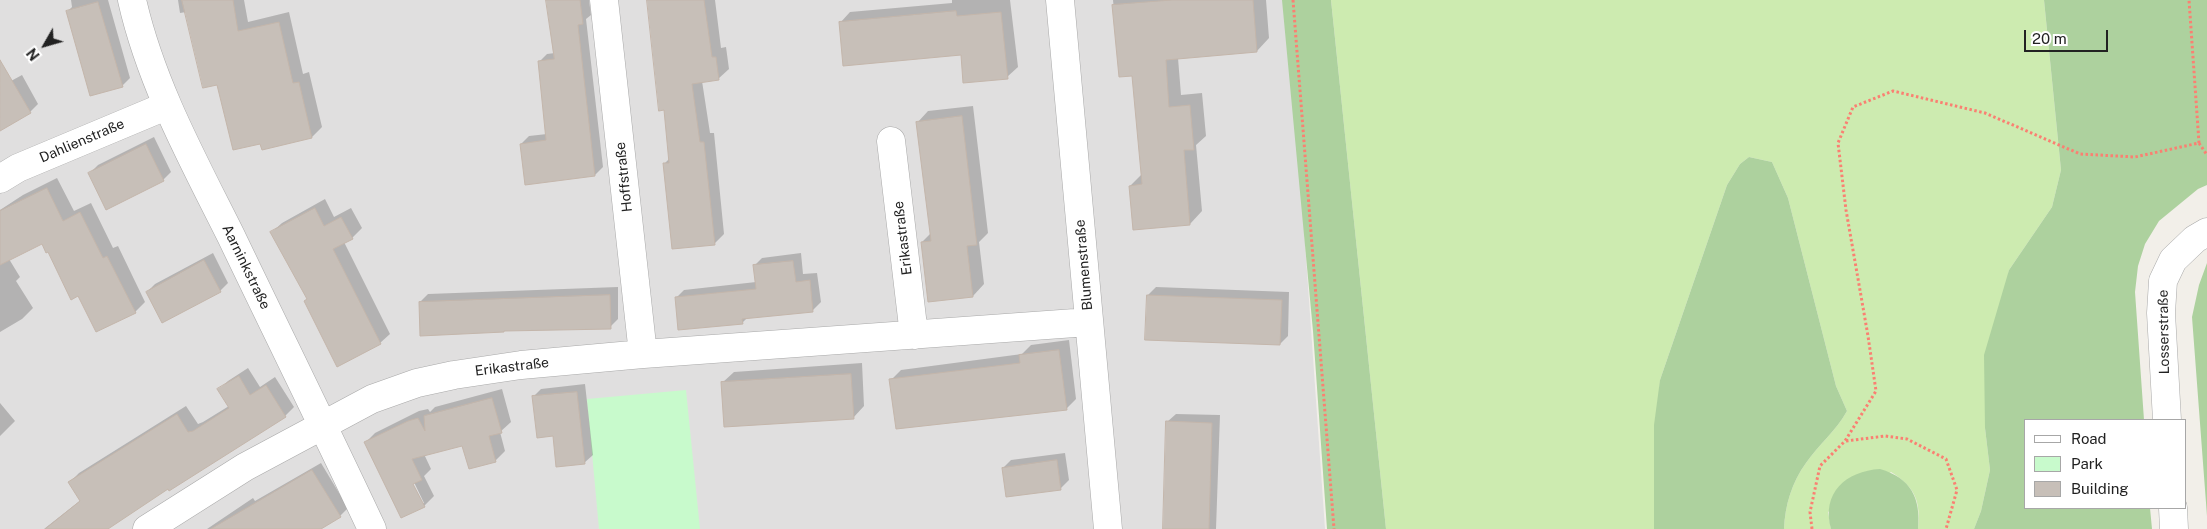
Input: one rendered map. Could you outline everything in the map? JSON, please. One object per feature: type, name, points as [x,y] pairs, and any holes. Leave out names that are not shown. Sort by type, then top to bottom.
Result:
[{"type":"street","name":"Aarninkstraße","points":[[132,0],[137,23],[166,106],[324,425],[372,529]]},
{"type":"street","name":"Hoffstraße","points":[[604,0],[643,354]]},
{"type":"street","name":"Blumenstraße","points":[[1060,0],[1108,529]]},
{"type":"street","name":"Dahlienstraße","points":[[0,179],[18,168],[166,106]]},
{"type":"street","name":"Erikastraße","points":[[891,141],[914,335]]},
{"type":"street","name":"Losserstraße","points":[[2167,419],[2161,313],[2163,281],[2174,260],[2195,239],[2207,232]]},
{"type":"street","name":"Erikastraße","points":[[147,529],[245,467],[372,399],[417,383],[454,375],[521,365],[643,354],[1089,322]]},
{"type":"street","points":[[2173,509],[2174,529]]},
{"type":"path","points":[[1293,0],[1334,529]]},
{"type":"path","points":[[2189,0],[2199,143],[2207,155]]},
{"type":"path","points":[[1812,529],[1810,512],[1820,466],[1845,441],[1876,391],[1846,210],[1838,143],[1853,107],[1893,91],[1985,113],[2080,154],[2134,156],[2199,143]]},
{"type":"path","points":[[1845,441],[1885,436],[1907,439],[1946,459],[1958,490],[1946,529]]},
{"type":"shaded area","points":[[0,0],[1288,0],[1325,529],[0,529]]},
{"type":"green space","points":[[1282,0],[1331,0],[1386,529],[1327,529],[1313,331]]},
{"type":"green space","points":[[1331,0],[2044,0],[2061,170],[2052,207],[2009,270],[1985,428],[1990,470],[1981,511],[1974,529],[1918,529],[1919,519],[1915,496],[1906,483],[1891,472],[1828,512],[1831,529],[1784,529],[1788,503],[1793,486],[1801,470],[1838,425],[1847,411],[1836,386],[1788,198],[1772,162],[1749,157],[1740,164],[1727,185],[1660,380],[1654,529],[1386,529]]},
{"type":"green space","points":[[2044,0],[2207,0],[2207,185],[2198,189],[2159,221],[2145,244],[2138,266],[2135,292],[2144,419],[2024,419],[2024,509],[2150,509],[2152,529],[1974,529],[1981,511],[1990,470],[1985,428],[1984,355],[2009,270],[2052,207],[2061,170]]},
{"type":"green space","points":[[1749,157],[1772,162],[1788,198],[1836,386],[1847,411],[1838,425],[1801,470],[1793,486],[1788,503],[1784,529],[1654,529],[1654,425],[1660,380],[1727,185],[1740,164]]},
{"type":"green space","points":[[2207,263],[2207,516],[2192,317],[2199,285]]},
{"type":"green space","points":[[686,390],[700,529],[599,529],[587,399]]},
{"type":"green space","points":[[1880,469],[1899,478],[1912,491],[1918,508],[1918,529],[1831,529],[1830,505],[1833,495],[1839,486],[1857,474]]},
{"type":"building","points":[[182,0],[233,0],[238,31],[279,22],[293,83],[299,82],[312,138],[262,150],[260,144],[233,150],[217,85],[203,88]]},
{"type":"building","points":[[546,0],[580,0],[583,24],[578,25],[595,176],[525,185],[520,144],[546,140],[538,61],[554,59]]},
{"type":"building","points":[[647,0],[704,0],[712,57],[716,57],[719,80],[692,84],[700,142],[704,142],[715,245],[672,249],[663,163],[669,163],[664,110],[659,111]]},
{"type":"building","points":[[1172,0],[1253,0],[1257,52],[1166,60],[1169,107],[1190,105],[1194,150],[1184,150],[1190,225],[1133,230],[1129,186],[1142,184],[1132,76],[1119,77],[1112,5]]},
{"type":"building","points":[[98,2],[123,87],[90,96],[66,11]]},
{"type":"building","points":[[956,11],[957,16],[1001,12],[1008,79],[963,83],[961,55],[843,66],[839,22]]},
{"type":"building","points":[[0,60],[31,113],[0,131]]},
{"type":"building","points":[[962,116],[977,245],[967,246],[973,297],[928,302],[921,242],[931,241],[916,122]]},
{"type":"building","points":[[146,144],[164,181],[106,210],[88,173]]},
{"type":"building","points":[[47,188],[63,221],[80,212],[103,258],[107,256],[136,313],[96,332],[78,296],[71,300],[48,252],[46,253],[42,244],[0,265],[0,211]]},
{"type":"building","points":[[315,208],[324,226],[341,217],[353,239],[333,249],[381,344],[337,367],[304,301],[307,299],[270,232]]},
{"type":"building","points":[[204,260],[221,292],[162,323],[146,292]]},
{"type":"building","points":[[793,261],[796,282],[810,280],[813,312],[742,319],[743,324],[678,330],[675,297],[756,289],[753,265]]},
{"type":"building","points":[[610,295],[611,329],[504,331],[420,336],[419,302]]},
{"type":"building","points":[[1147,295],[1282,300],[1280,345],[1145,340]]},
{"type":"building","points":[[1059,350],[1067,410],[896,429],[889,379],[1020,363],[1019,355]]},
{"type":"building","points":[[851,374],[854,419],[724,427],[721,382]]},
{"type":"building","points":[[239,376],[250,395],[266,385],[286,417],[169,491],[168,489],[108,529],[45,529],[80,501],[68,482],[177,414],[188,432],[193,431],[229,408],[217,389]]},
{"type":"building","points":[[577,392],[585,464],[556,467],[553,436],[537,438],[532,396]]},
{"type":"building","points":[[492,398],[502,433],[489,436],[496,462],[469,469],[462,446],[412,459],[422,480],[413,484],[425,507],[401,518],[364,442],[418,418],[425,431],[424,416]]},
{"type":"building","points":[[1166,421],[1212,423],[1209,529],[1163,529]]},
{"type":"building","points":[[1057,460],[1061,490],[1006,497],[1002,468]]},
{"type":"building","points":[[312,470],[341,517],[321,529],[211,529]]}]
